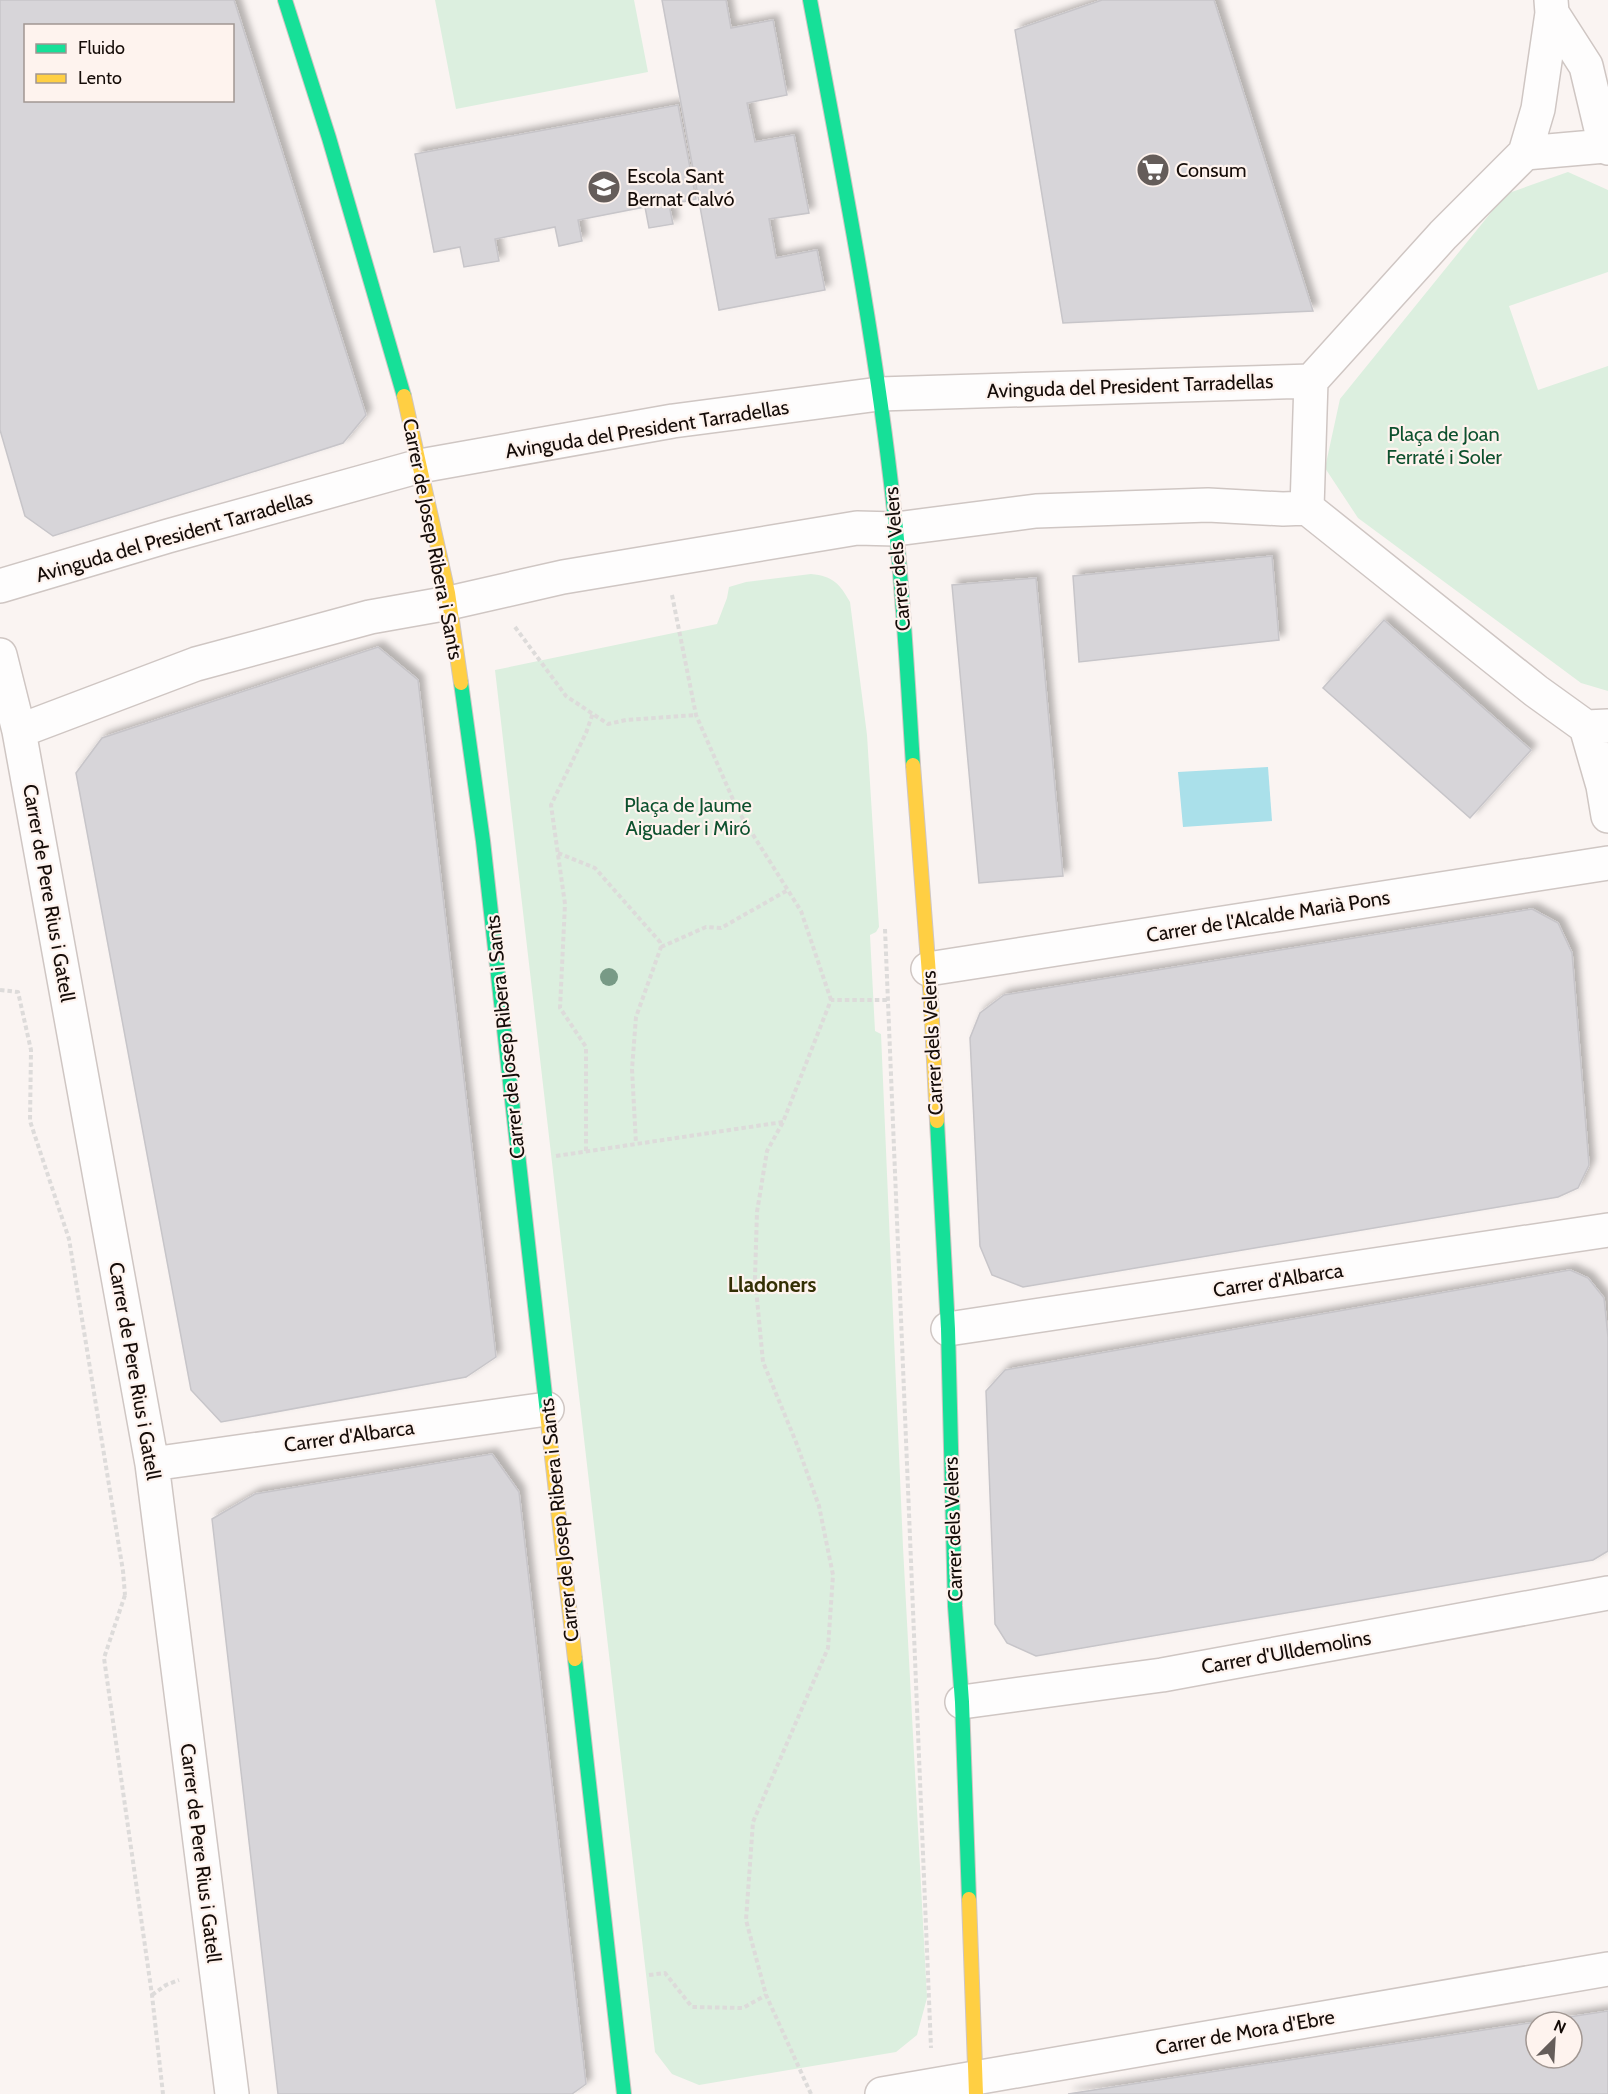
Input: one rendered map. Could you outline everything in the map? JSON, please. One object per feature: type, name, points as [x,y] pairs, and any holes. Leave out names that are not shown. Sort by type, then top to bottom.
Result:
[{"type":"street","name":"Carrer de Josep Ribera i Sants","points":[[285,0],[329,138],[399,375],[449,603],[483,841],[624,2094]]},
{"type":"street","name":"Carrer dels Velers","points":[[811,0],[846,189],[879,394],[896,529],[929,985],[948,1329],[955,1606],[962,1702],[976,2086]]},
{"type":"street","points":[[1525,153],[1607,147],[1597,62],[1552,6]]},
{"type":"street","points":[[1307,508],[1311,381],[1443,235],[1525,153],[1538,109],[1552,6]]},
{"type":"street","name":"Avinguda del President Tarradellas","points":[[0,586],[168,536],[420,466],[673,421],[879,394],[1311,381]]},
{"type":"street","points":[[19,731],[196,664],[370,617],[449,603],[563,577],[661,560],[857,528],[896,529],[1036,511],[1208,505],[1307,508],[1536,691],[1597,726],[1608,816]]},
{"type":"street","name":"Carrer de Pere Rius i Gatell","points":[[0,655],[19,731],[152,1464],[232,2094]]},
{"type":"street","name":"Carrer de l'Alcalde Marià Pons","points":[[929,985],[1608,863]]},
{"type":"street","name":"Carrer d'Albarca","points":[[948,1329],[1608,1230]]},
{"type":"street","name":"Carrer d'Albarca","points":[[152,1464],[547,1408]]},
{"type":"street","name":"Carrer d'Ulldemolins","points":[[962,1702],[1162,1675],[1608,1593]]},
{"type":"street","name":"Carrer de Mora d'Ebre","points":[[882,2094],[933,2085],[976,2086],[1608,1969]]},
{"type":"path","points":[[661,560],[672,593],[696,715],[738,811],[801,911],[831,1000],[783,1122],[767,1151],[757,1212],[755,1278],[763,1362],[819,1506],[833,1575],[828,1648],[753,1822],[746,1920],[766,1995],[811,2094]]},
{"type":"path","points":[[489,594],[566,696],[608,724],[626,720],[696,715]]},
{"type":"path","points":[[586,1151],[586,1047],[560,1008],[565,904],[551,806],[586,733],[593,713]]},
{"type":"path","points":[[558,852],[595,868],[660,942],[661,947],[636,1017],[632,1069],[636,1144]]},
{"type":"path","points":[[661,947],[706,927],[721,928],[788,890]]},
{"type":"path","points":[[884,918],[933,2085]]},
{"type":"path","points":[[831,1000],[888,1000],[929,985]]},
{"type":"path","points":[[0,990],[18,992],[28,1038],[30,1121],[69,1239],[123,1571],[124,1595],[104,1658],[152,1995],[163,2094]]},
{"type":"path","points":[[519,1161],[783,1122]]},
{"type":"path","points":[[124,1595],[134,1588]]},
{"type":"path","points":[[611,1980],[665,1973],[692,2007],[743,2008],[766,1995]]},
{"type":"path","points":[[152,1995],[166,1985],[179,1980]]},
{"type":"green space","points":[[435,0],[634,0],[648,72],[456,109]]},
{"type":"green space","name":"Plaça de Joan Ferraté i Soler","points":[[1568,172],[1608,190],[1608,272],[1509,306],[1538,390],[1608,366],[1608,691],[1581,683],[1358,518],[1325,468],[1340,399],[1506,194]]},
{"type":"green space","name":"Plaça de Jaume Aiguader i Miró","points":[[811,574],[835,582],[850,602],[867,735],[879,927],[870,935],[875,1031],[881,1034],[903,1547],[927,1998],[917,2035],[896,2052],[699,2085],[672,2074],[655,2052],[495,670],[717,624],[729,587],[746,582]]},
{"type":"water","points":[[1268,767],[1272,821],[1183,827],[1178,772]]},
{"type":"building","points":[[0,0],[234,0],[366,415],[343,443],[53,536],[25,516],[0,430]]},
{"type":"building","points":[[662,0],[726,0],[731,28],[773,20],[787,95],[747,103],[755,142],[794,135],[809,213],[769,219],[776,258],[817,250],[825,290],[719,310]]},
{"type":"building","name":"Consum","points":[[1102,0],[1214,0],[1313,311],[1063,323],[1015,30]]},
{"type":"building","points":[[678,105],[696,199],[669,205],[673,224],[649,228],[645,207],[578,220],[582,241],[559,246],[555,227],[495,239],[499,261],[464,267],[460,247],[434,252],[415,154]]},
{"type":"building","points":[[1272,556],[1279,640],[1079,662],[1073,576]]},
{"type":"building","points":[[1036,578],[1063,876],[979,883],[952,585]]},
{"type":"building","points":[[1384,620],[1531,750],[1470,818],[1323,688]]},
{"type":"building","points":[[378,647],[418,680],[496,1357],[466,1377],[221,1422],[191,1390],[76,773],[102,738]]},
{"type":"building","points":[[1532,909],[1558,923],[1572,953],[1589,1165],[1578,1188],[1558,1197],[1023,1287],[992,1275],[980,1246],[970,1038],[980,1013],[1004,995]]},
{"type":"building","points":[[1570,1270],[1588,1278],[1604,1298],[1608,1337],[1608,1551],[1593,1560],[1036,1656],[1007,1643],[995,1624],[986,1391],[1005,1370]]},
{"type":"building","points":[[492,1454],[519,1492],[586,2084],[572,2094],[278,2094],[212,1519],[255,1494]]},
{"type":"building","points":[[1608,2011],[1608,2094],[1068,2094],[1524,2024],[1524,2070],[1584,2070],[1584,2015]]},
{"type":"traffic: fast","points":[[285,0],[329,138],[404,396]]},
{"type":"traffic: fast","points":[[810,0],[859,263],[880,396],[899,559],[913,765]]},
{"type":"traffic: fast","points":[[461,683],[483,841],[547,1413]]},
{"type":"traffic: fast","points":[[937,1121],[948,1329],[955,1606],[962,1702],[969,1899]]},
{"type":"traffic: fast","points":[[575,1659],[624,2094]]},
{"type":"traffic: slow","points":[[404,396],[448,593],[461,683]]},
{"type":"traffic: slow","points":[[913,765],[931,1001],[937,1121]]},
{"type":"traffic: slow","points":[[547,1413],[575,1659]]},
{"type":"traffic: slow","points":[[969,1899],[976,2094]]},
{"type":"place","name":"Consum","points":[[1153,170]]},
{"type":"place","name":"Escola Sant Bernat Calvó","points":[[604,187]]},
{"type":"district","name":"Lladoners","points":[[772,1284]]}]
